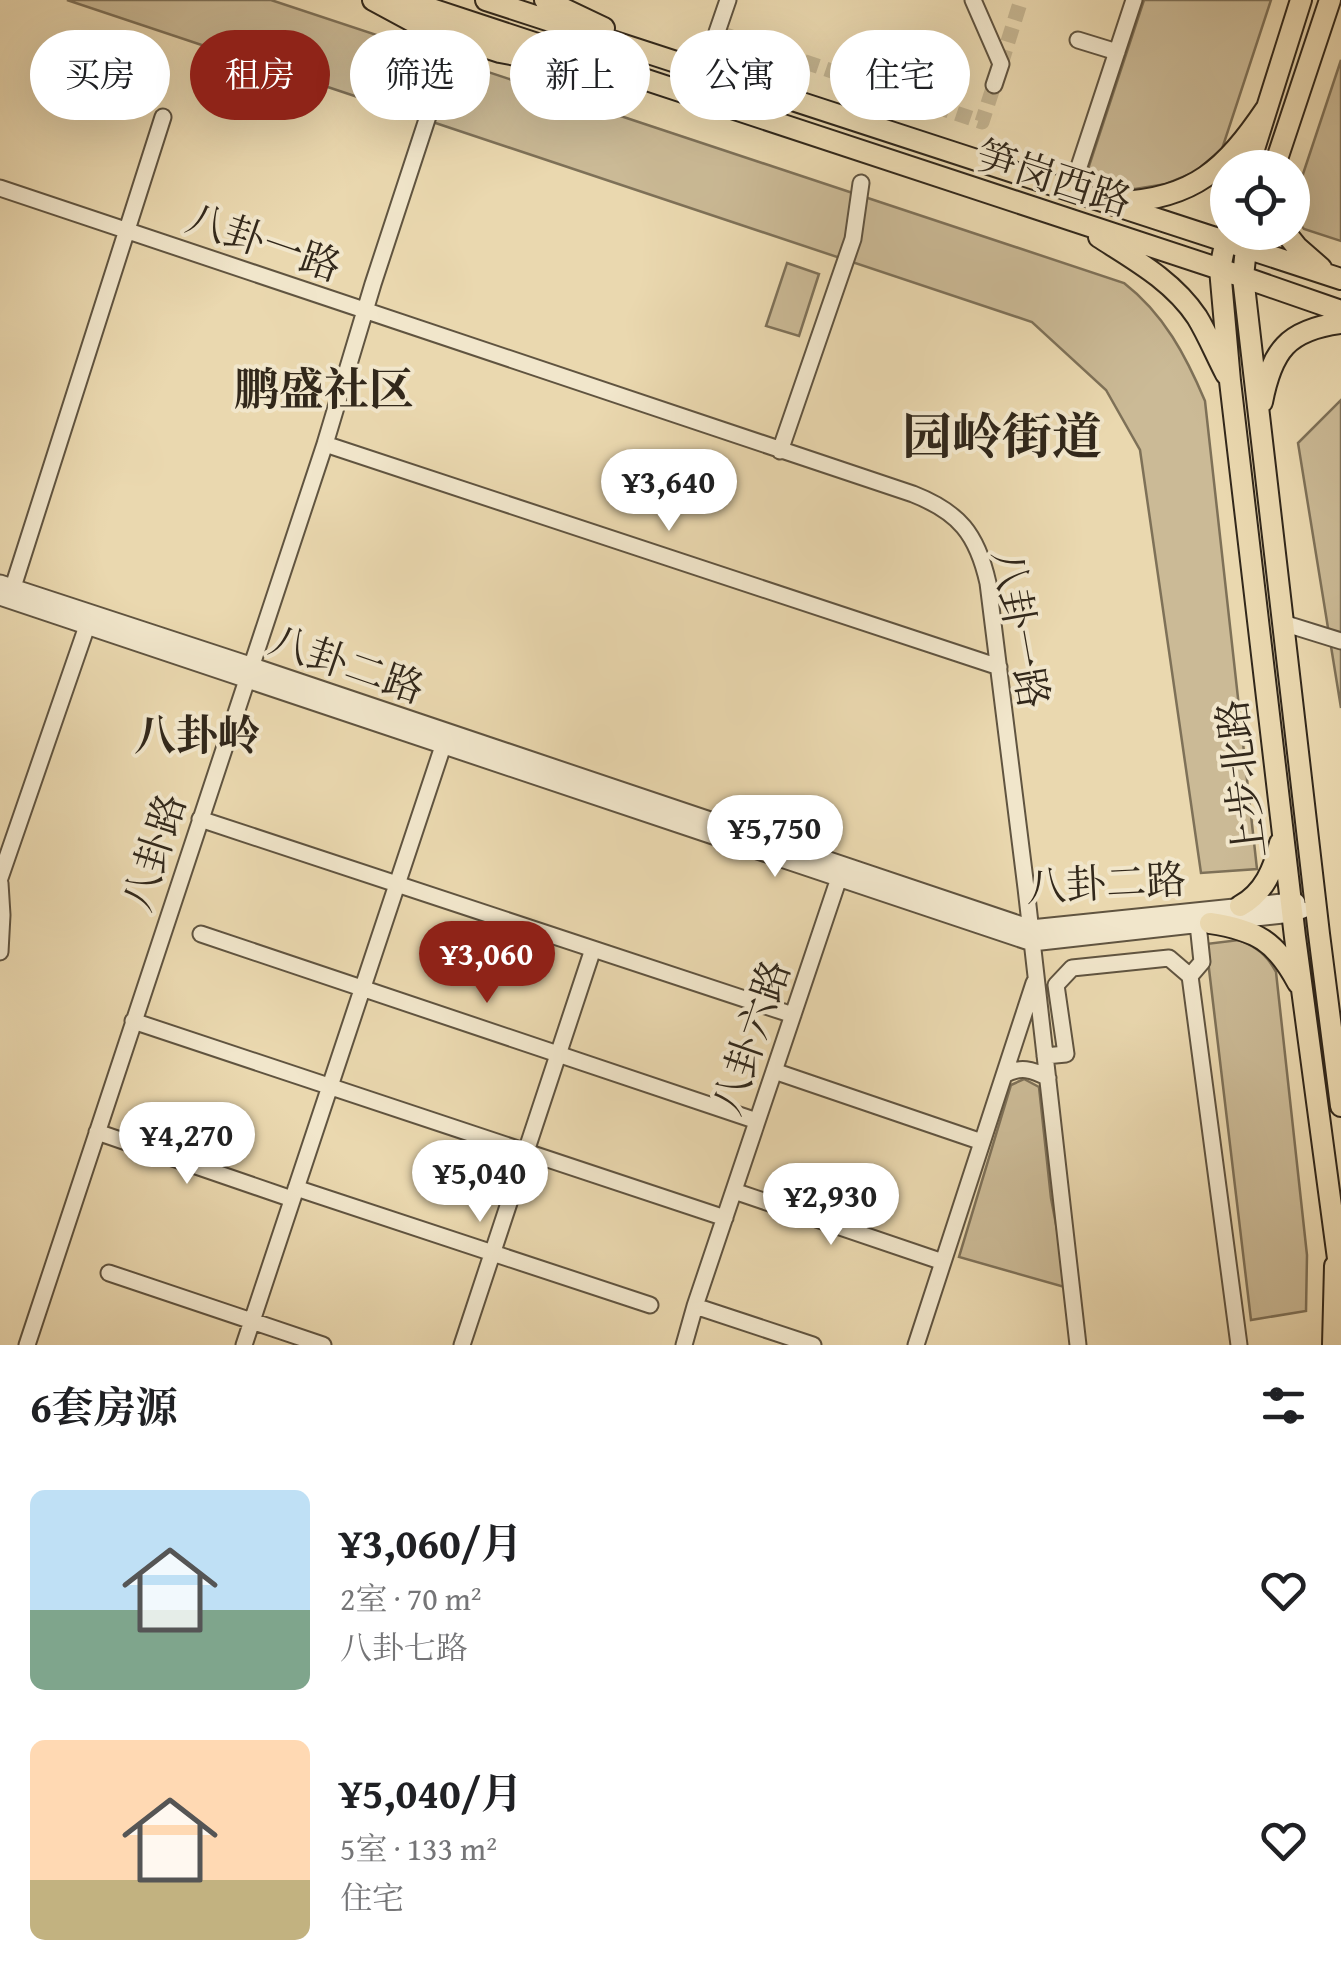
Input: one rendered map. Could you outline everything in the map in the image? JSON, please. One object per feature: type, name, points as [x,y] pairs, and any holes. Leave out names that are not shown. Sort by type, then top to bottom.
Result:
[{"type":"main road","points":[[373,0],[433,30]]},
{"type":"main road","name":"笋岗西路","points":[[404,0],[510,35]]},
{"type":"main road","name":"笋岗西路","points":[[486,0],[578,30]]},
{"type":"main road","points":[[544,0],[607,30]]},
{"type":"main road","points":[[1253,150],[1301,0]]},
{"type":"main road","points":[[1281,150],[1330,0]]},
{"type":"main road","name":"笋岗西路","points":[[650,53],[1127,209],[1210,231]]},
{"type":"main road","name":"笋岗西路","points":[[650,82],[1341,310]]},
{"type":"main road","points":[[1106,202],[1159,198],[1204,178],[1234,152],[1266,109]]},
{"type":"main road","points":[[1118,236],[1127,209]]},
{"type":"main road","points":[[1076,222],[1180,295],[1198,318],[1230,380]]},
{"type":"main road","name":"上步北路","points":[[1223,250],[1220,268],[1230,380],[1291,907],[1341,1281]]},
{"type":"main road","name":"上步北路","points":[[1246,250],[1242,277],[1341,1106]]},
{"type":"main road","name":"笋岗西路","points":[[1272,250],[1341,278]]},
{"type":"main road","points":[[1302,250],[1318,266],[1341,278]]},
{"type":"main road","points":[[1260,414],[1273,365],[1294,336],[1341,323]]},
{"type":"main road","points":[[1240,906],[1265,884],[1282,831]]},
{"type":"main road","points":[[1204,924],[1258,934],[1284,962],[1302,990]]},
{"type":"main road","points":[[1333,1345],[1336,1239]]},
{"type":"street","points":[[718,30],[728,0]]},
{"type":"street","points":[[973,0],[1001,64],[994,84]]},
{"type":"street","points":[[1071,191],[1134,0]]},
{"type":"street","points":[[1078,40],[1117,52]]},
{"type":"street","points":[[4,589],[162,120]]},
{"type":"street","name":"八卦路","points":[[27,1345],[325,444],[427,120]]},
{"type":"street","points":[[780,451],[853,238],[862,183]]},
{"type":"street","name":"八卦一路","points":[[0,188],[932,502],[963,524],[974,540],[988,582],[1078,1345]]},
{"type":"street","points":[[325,444],[998,667]]},
{"type":"street","name":"八卦二路","points":[[4,589],[87,626],[248,672]]},
{"type":"street","name":"八卦二路","points":[[4,589],[1032,936],[1204,924],[1291,907]]},
{"type":"street","points":[[1283,623],[1341,641]]},
{"type":"street","points":[[0,952],[0,881],[87,626]]},
{"type":"street","points":[[244,1345],[445,739]]},
{"type":"street","points":[[200,820],[793,1015]]},
{"type":"street","name":"八卦六路","points":[[684,1345],[842,871]]},
{"type":"street","name":"八卦二路","points":[[1032,936],[1240,906],[1316,906]]},
{"type":"street","points":[[1190,976],[1202,962],[1204,924]]},
{"type":"street","points":[[202,934],[758,1121]]},
{"type":"street","points":[[462,1345],[593,949]]},
{"type":"street","points":[[1046,1056],[1066,1054],[1056,986],[1072,968],[1170,958],[1190,976],[1239,1345]]},
{"type":"street","points":[[916,1345],[1036,976]]},
{"type":"street","points":[[133,1021],[725,1218]]},
{"type":"street","points":[[1004,1075],[1024,1068],[1048,1078]]},
{"type":"street","points":[[774,1071],[982,1142]]},
{"type":"street","points":[[96,1132],[650,1305]]},
{"type":"street","points":[[734,1191],[943,1262]]},
{"type":"street","points":[[108,1273],[323,1345]]},
{"type":"street","points":[[696,1306],[812,1345]]},
{"type":"shaded area","points":[[67,0],[271,0],[361,30],[350,30],[350,94],[330,88],[330,30],[190,30],[190,41],[170,34],[170,30],[157,30]]},
{"type":"shaded area","points":[[1144,0],[1271,0],[1222,149],[1210,150],[1210,159],[1195,172],[1166,184],[1135,189],[1086,175]]},
{"type":"shaded area","points":[[1341,60],[1341,241],[1310,231],[1310,153]]},
{"type":"shaded area","points":[[490,73],[510,79],[510,120],[633,120],[1124,283],[1138,295],[1172,337],[1205,401],[1257,869],[1201,873],[1140,450],[1106,390],[1032,322],[427,120],[490,120]]},
{"type":"shaded area","points":[[787,263],[819,274],[799,336],[766,326]]},
{"type":"shaded area","points":[[1341,400],[1341,708],[1298,443]]},
{"type":"shaded area","points":[[1239,940],[1261,952],[1276,972],[1307,1255],[1306,1311],[1251,1320],[1206,944]]},
{"type":"shaded area","points":[[1024,1079],[1039,1087],[1051,1198],[1068,1288],[959,1257],[1011,1085]]},
{"type":"tunnel","points":[[1001,64],[1021,0]]},
{"type":"tunnel","points":[[810,64],[982,122],[994,85]]},
{"type":"district","name":"鹏盛社区","points":[[324,389]]},
{"type":"district","name":"园岭街道","points":[[1002,436]]},
{"type":"district","name":"八卦岭","points":[[197,735]]}]
